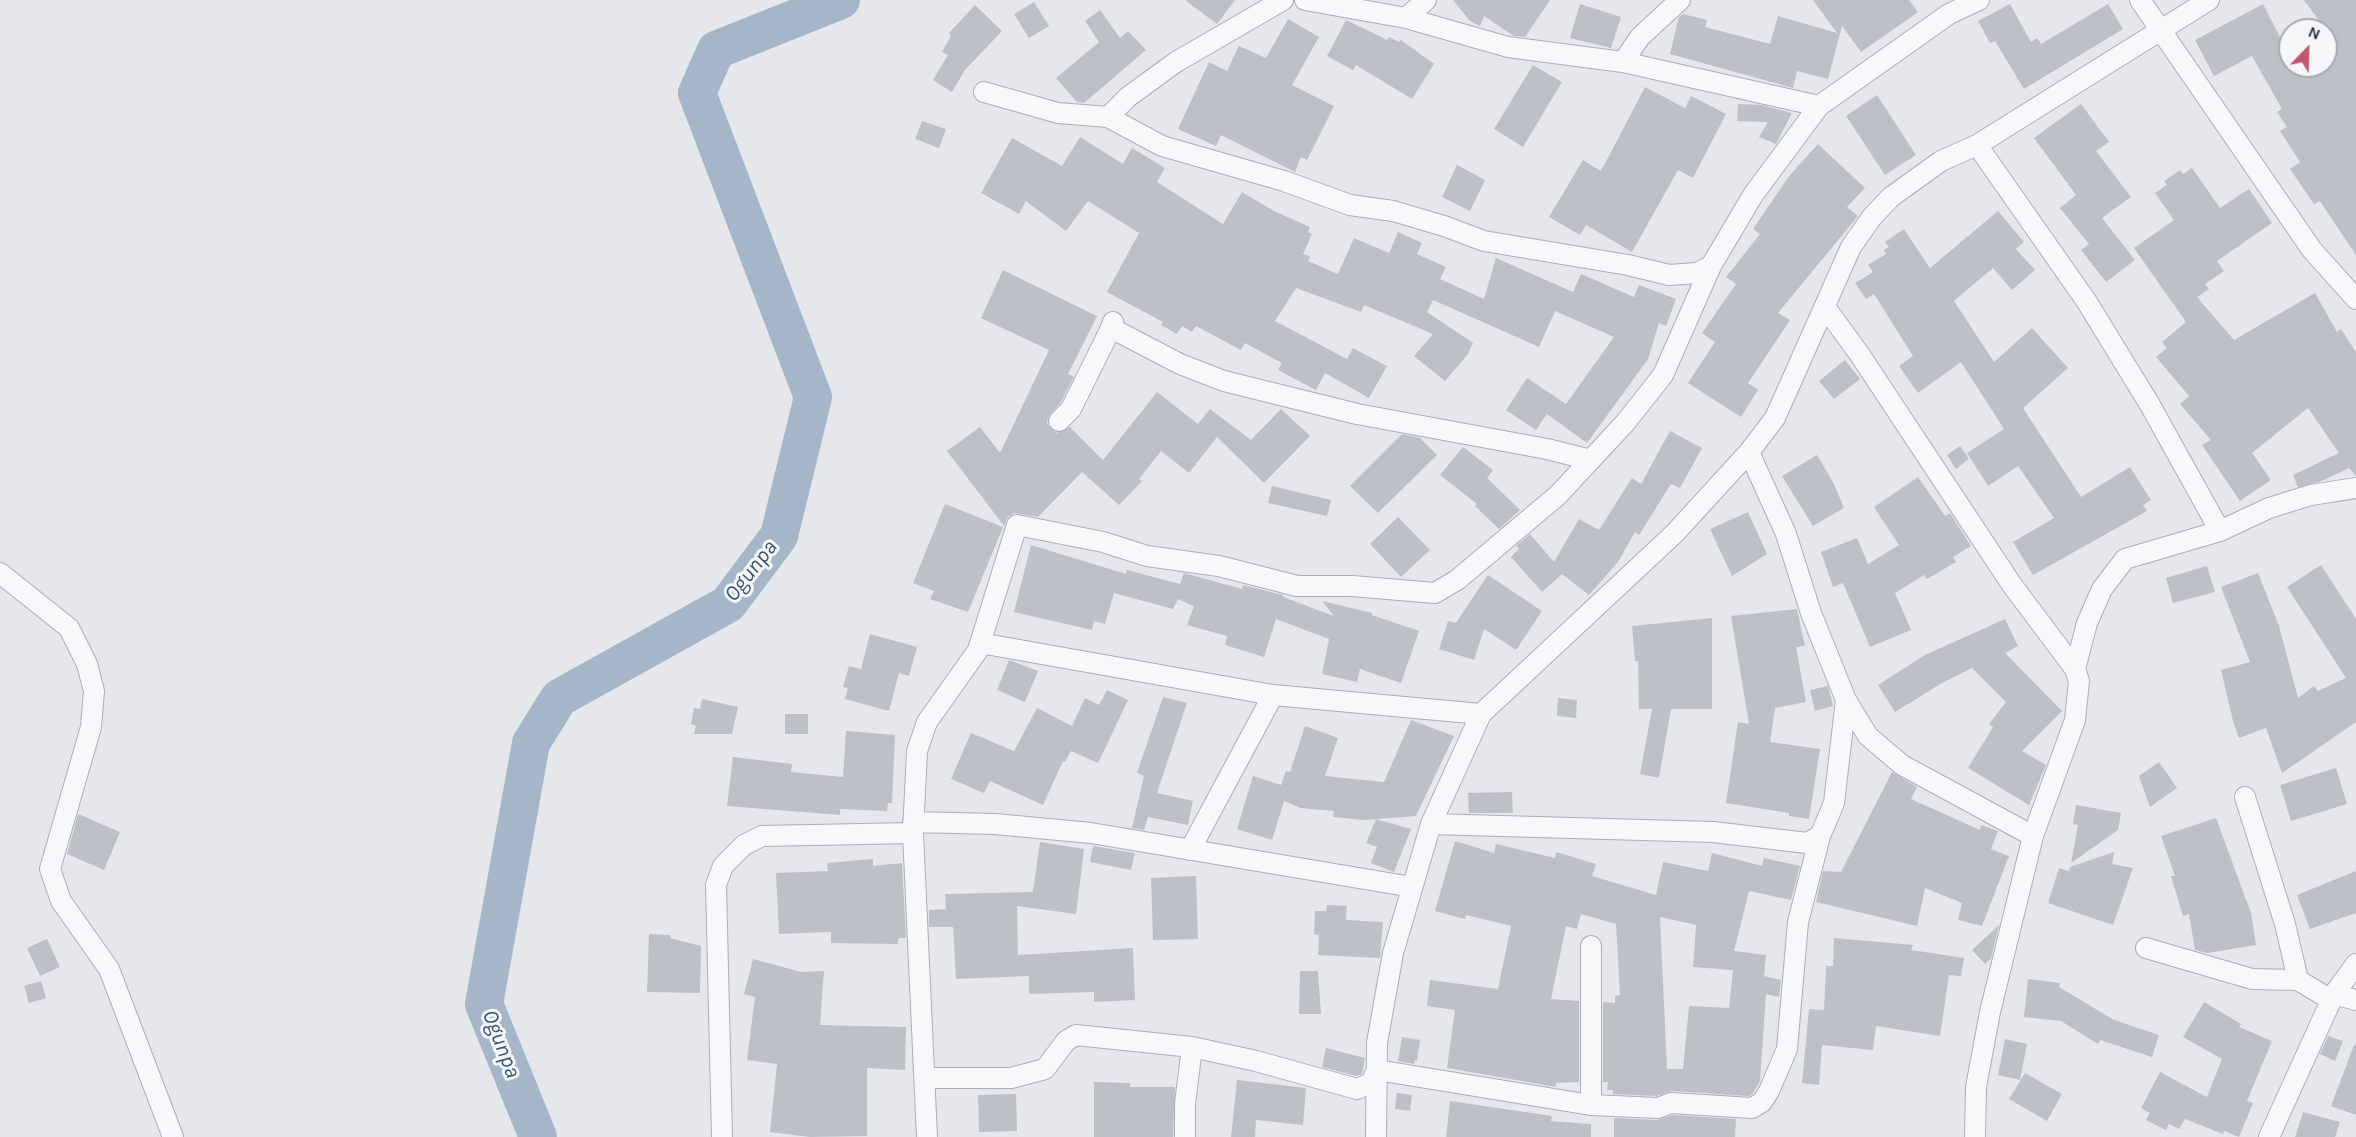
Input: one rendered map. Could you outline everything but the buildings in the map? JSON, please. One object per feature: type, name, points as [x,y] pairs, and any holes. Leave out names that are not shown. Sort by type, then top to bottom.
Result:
[{"type":"street","points":[[1108,117],[1128,97],[1176,62],[1283,0]]},
{"type":"street","points":[[1305,0],[1406,18],[1508,47],[1623,62],[1819,106]]},
{"type":"street","points":[[1406,18],[1426,0]]},
{"type":"street","points":[[1623,62],[1640,37],[1680,0]]},
{"type":"street","points":[[927,1137],[913,827],[917,750],[927,722],[980,643],[1017,525],[1103,542],[1147,556],[1219,566],[1297,586],[1352,586],[1435,593],[1457,580],[1558,495],[1625,423],[1663,375],[1711,266],[1753,195],[1819,106],[1949,14],[1979,0]]},
{"type":"street","points":[[2140,0],[2312,250],[2356,299]]},
{"type":"street","points":[[1376,1137],[1377,1043],[1393,953],[1431,824],[1481,714],[1675,533],[1749,452],[1775,418],[1851,247],[1872,217],[1891,197],[1941,161],[1977,145],[2209,0]]},
{"type":"street","points":[[984,92],[1058,113],[1108,117],[1162,146],[1284,181],[1350,205],[1393,211],[1484,241],[1628,265],[1669,275],[1697,273],[1711,266]]},
{"type":"street","points":[[1977,145],[2093,311],[2150,405],[2220,531]]},
{"type":"street","points":[[1825,307],[1860,355],[2012,585],[2075,669],[2079,681],[2075,720],[2033,836],[1990,1012],[1976,1087],[1980,1135]]},
{"type":"street","points":[[1059,421],[1071,409],[1112,325],[1180,364],[1224,381],[1357,414],[1547,448],[1591,460]]},
{"type":"street","points":[[1749,452],[1786,534],[1811,613],[1846,700],[1868,736],[1902,765],[2033,836]]},
{"type":"street","points":[[2075,669],[2087,623],[2102,588],[2125,559],[2220,531],[2269,508],[2311,495],[2356,488]]},
{"type":"street","points":[[0,573],[69,628],[87,664],[94,691],[91,727],[50,869],[61,901],[109,969],[173,1137]]},
{"type":"street","points":[[980,643],[1274,695],[1481,714]]},
{"type":"street","points":[[1190,850],[1274,695]]},
{"type":"street","points":[[1377,1070],[1591,1105],[1658,1108],[1671,1103],[1752,1108],[1762,1102],[1787,1049],[1798,922],[1820,836],[1834,803],[1839,757],[1843,743],[1846,700]]},
{"type":"street","points":[[1843,743],[1868,736]]},
{"type":"street","points":[[2245,797],[2285,924],[2298,980]]},
{"type":"street","points":[[722,1137],[716,885],[723,866],[744,845],[762,836],[995,824],[1091,833],[1412,887]]},
{"type":"street","points":[[1431,824],[1713,832],[1807,843],[1820,836]]},
{"type":"street","points":[[1591,946],[1591,1105]]},
{"type":"street","points":[[2146,948],[2252,980],[2298,980],[2332,997],[2356,1000]]},
{"type":"street","points":[[2269,1137],[2332,997],[2356,964]]},
{"type":"street","points":[[925,1078],[1011,1078],[1045,1069],[1066,1041],[1076,1035],[1192,1047],[1256,1061],[1357,1089],[1371,1083],[1377,1070]]},
{"type":"street","points":[[1185,1137],[1185,1104],[1192,1047]]},
{"type":"waterway","name":"Ogunpa","points":[[538,1137],[484,1004],[531,743],[559,698],[728,604],[779,536],[813,397],[697,93],[716,50],[841,0]]}]
